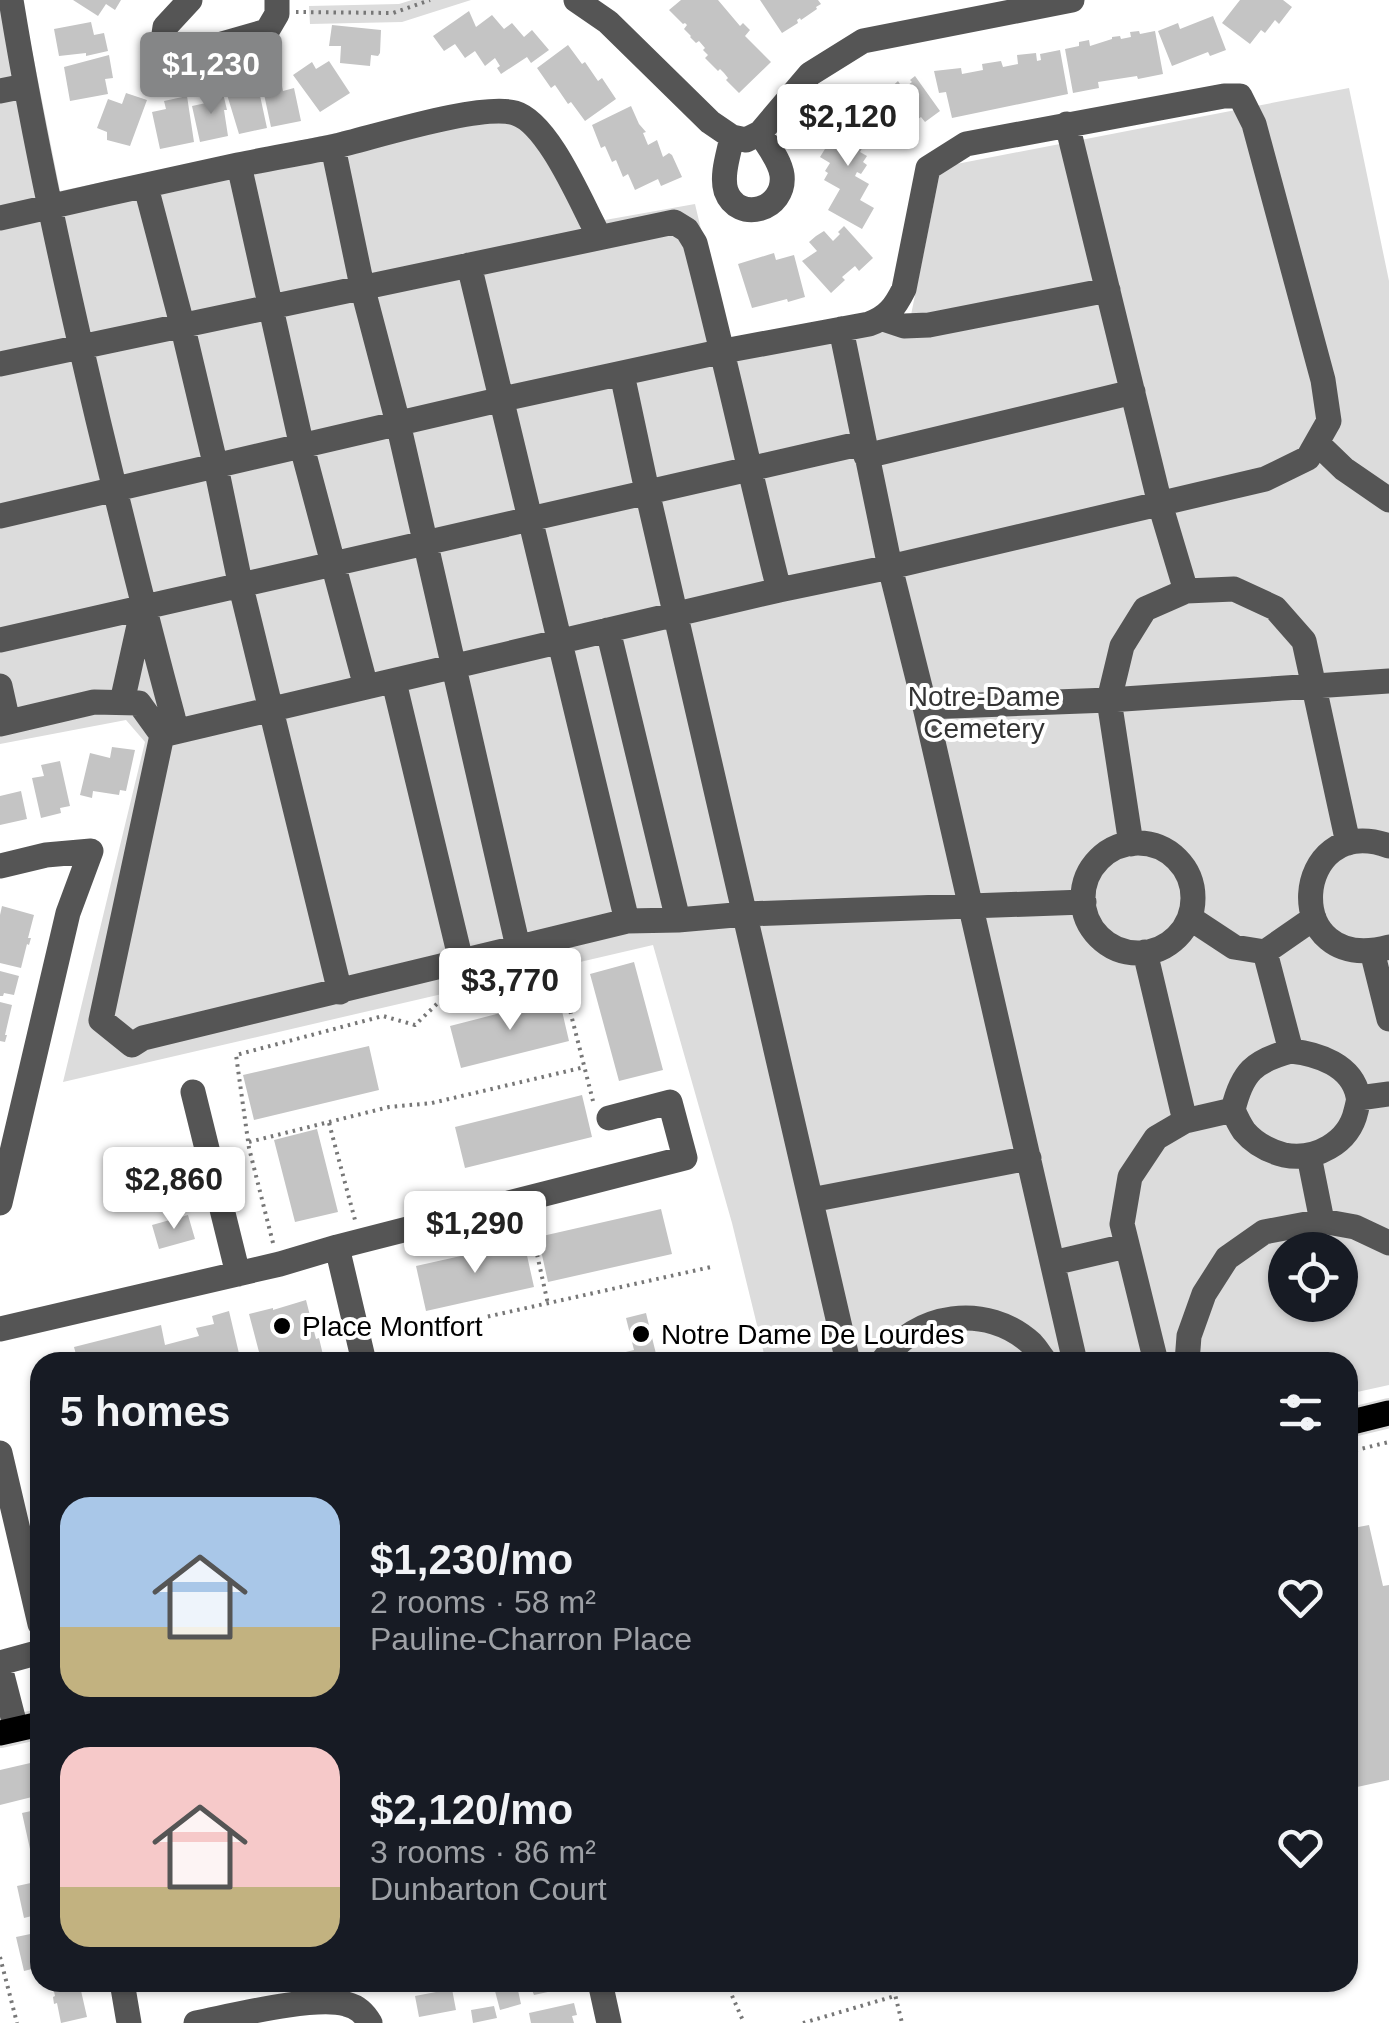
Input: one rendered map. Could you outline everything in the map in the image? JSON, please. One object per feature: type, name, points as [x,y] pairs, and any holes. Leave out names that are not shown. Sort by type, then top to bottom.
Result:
[{"type":"main road","points":[[1358,1420],[1389,1413]]},
{"type":"street","points":[[12,0],[12,89],[48,207],[172,716],[162,735],[102,1020],[132,1045],[143,1038],[627,921],[1084,902]]},
{"type":"street","points":[[190,0],[165,27],[163,40],[170,50],[216,46],[267,31],[277,7]]},
{"type":"street","points":[[576,0],[608,22],[710,122],[732,137],[746,140],[760,133],[810,74],[863,41],[1072,0]]},
{"type":"street","points":[[0,516],[502,398],[883,319],[904,290],[928,168],[966,144],[1240,96],[1254,124],[1323,380],[1329,421],[1308,458],[1265,479],[162,735]]},
{"type":"street","points":[[0,218],[496,111],[516,113],[534,122],[549,142],[599,236]]},
{"type":"street","points":[[1067,124],[1160,504],[1186,590]]},
{"type":"street","points":[[732,137],[725,171],[726,190],[734,204],[746,210],[759,209],[772,204],[780,193],[782,176],[760,133]]},
{"type":"street","points":[[333,147],[362,286],[398,423],[518,947]]},
{"type":"street","points":[[238,165],[302,447],[366,688]]},
{"type":"street","points":[[146,186],[340,992]]},
{"type":"street","points":[[0,364],[674,222],[688,230],[695,243],[779,590]]},
{"type":"street","points":[[470,265],[627,921]]},
{"type":"street","points":[[883,319],[904,326],[928,325],[1108,290]]},
{"type":"street","points":[[841,329],[890,567],[1073,1352]]},
{"type":"street","points":[[622,374],[846,1352]]},
{"type":"street","points":[[0,640],[749,469],[865,450],[1134,392]]},
{"type":"street","points":[[1317,443],[1344,469],[1389,500]]},
{"type":"street","points":[[1131,844],[1109,700],[1122,646],[1145,609],[1186,590],[1234,590],[1275,608],[1304,641],[1348,843]]},
{"type":"street","points":[[122,702],[143,607]]},
{"type":"street","points":[[608,630],[678,920]]},
{"type":"street","points":[[924,707],[1109,700],[1389,680]]},
{"type":"street","points":[[394,682],[461,962]]},
{"type":"street","points":[[0,686],[4,723],[94,702],[139,703],[162,735]]},
{"type":"street","points":[[1389,846],[1368,840],[1333,850],[1320,863],[1309,898],[1322,932],[1336,944],[1353,951],[1380,949],[1389,1019]]},
{"type":"street","points":[[1131,844],[1153,845],[1170,852],[1192,882],[1194,900],[1181,934],[1167,946],[1131,953],[1101,939],[1090,924],[1084,888],[1101,857],[1131,844]]},
{"type":"street","points":[[0,866],[46,855],[91,851],[68,913],[0,1203]]},
{"type":"street","points":[[1190,918],[1234,948],[1265,952],[1314,918]]},
{"type":"street","points":[[1145,952],[1184,1121]]},
{"type":"street","points":[[1265,952],[1292,1051]]},
{"type":"street","points":[[1292,1051],[1314,1053],[1334,1062],[1350,1078],[1359,1098],[1355,1118],[1344,1136],[1309,1156],[1280,1154],[1262,1147],[1244,1131],[1233,1110],[1238,1087],[1252,1069],[1270,1057],[1292,1051]]},
{"type":"street","points":[[193,1092],[238,1274]]},
{"type":"street","points":[[1359,1098],[1389,1094]]},
{"type":"street","points":[[0,1329],[280,1264],[685,1158],[670,1102],[609,1118]]},
{"type":"street","points":[[1153,1352],[1122,1224],[1130,1178],[1156,1138],[1184,1121],[1233,1110]]},
{"type":"street","points":[[1309,1156],[1322,1221]]},
{"type":"street","points":[[811,1200],[1028,1158]]},
{"type":"street","points":[[1187,1352],[1204,1294],[1227,1258],[1264,1232],[1322,1221],[1355,1227],[1389,1243]]},
{"type":"street","points":[[349,1244],[363,1352]]},
{"type":"street","points":[[1053,1263],[1126,1246]]},
{"type":"street","points":[[892,1352],[909,1334],[940,1320],[972,1317],[1005,1326],[1038,1352]]},
{"type":"street","points":[[0,1454],[30,1582]]},
{"type":"street","points":[[18,1729],[2,1679],[30,1659]]},
{"type":"street","points":[[124,1992],[129,2023]]},
{"type":"street","points":[[602,1992],[609,2023]]},
{"type":"street","points":[[196,2023],[300,2004],[344,2003],[360,2010],[370,2023]]},
{"type":"path","points":[[277,7],[393,12],[430,0]]},
{"type":"path","points":[[280,1264],[255,1176],[236,1055],[383,1016],[415,1024],[440,1000],[560,970],[593,1102],[609,1118]]},
{"type":"path","points":[[249,1142],[389,1107],[432,1103],[585,1067]]},
{"type":"path","points":[[329,1123],[349,1244]]},
{"type":"path","points":[[524,1199],[548,1304]]},
{"type":"path","points":[[400,1336],[711,1266]]},
{"type":"path","points":[[1358,1450],[1389,1442]]},
{"type":"path","points":[[0,1958],[17,2023]]},
{"type":"path","points":[[730,1992],[744,2023]]},
{"type":"path","points":[[894,1992],[902,2023]]},
{"type":"path","points":[[804,2023],[895,1996]]},
{"type":"green space","name":"Notre-Dame Cemetery","points":[[0,0],[22,0],[60,191],[488,101],[571,164],[605,220],[695,204],[729,348],[911,315],[941,167],[1349,88],[1389,281],[1389,1385],[1358,1392],[1358,1352],[764,1352],[732,1223],[653,945],[63,1082],[145,742],[126,720],[0,744]]},
{"type":"green space","points":[[412,0],[471,0],[402,22],[310,24],[309,6],[399,4]]},
{"type":"building","points":[[73,0],[121,0],[115,10],[106,4],[98,16]]},
{"type":"building","points":[[681,0],[718,0],[740,26],[743,23],[750,30],[745,36],[771,62],[739,93],[724,73],[705,58],[705,48],[690,37],[684,29],[687,25],[669,10]]},
{"type":"building","points":[[760,0],[818,0],[821,4],[782,33]]},
{"type":"building","points":[[1240,0],[1283,0],[1292,7],[1279,24],[1275,20],[1250,44],[1222,23]]},
{"type":"building","points":[[469,11],[476,27],[492,15],[504,29],[512,23],[524,37],[532,30],[549,50],[531,63],[527,57],[501,74],[495,58],[485,66],[475,51],[465,58],[455,44],[444,51],[433,36]]},
{"type":"building","points":[[1213,16],[1226,50],[1210,56],[1208,52],[1172,66],[1158,31],[1178,23],[1180,29]]},
{"type":"building","points":[[91,22],[94,35],[104,33],[108,51],[59,56],[54,29]]},
{"type":"building","points":[[332,25],[381,30],[380,53],[371,55],[370,66],[340,63],[341,46],[329,46]]},
{"type":"building","points":[[1155,31],[1163,74],[1098,82],[1099,88],[1073,93],[1065,49],[1089,40],[1090,46],[1112,37],[1131,37],[1130,32]]},
{"type":"building","points":[[568,45],[598,81],[602,78],[616,99],[585,121],[555,85],[551,88],[537,68]]},
{"type":"building","points":[[1060,50],[1068,94],[952,118],[946,92],[939,93],[934,71],[961,68],[962,74],[983,70],[982,64],[1018,64],[1017,55],[1036,53],[1037,61],[1041,60],[1040,54]]},
{"type":"building","points":[[109,55],[113,78],[105,79],[108,94],[70,101],[64,67]]},
{"type":"building","points":[[329,61],[350,93],[320,112],[293,75],[312,62],[316,69]]},
{"type":"building","points":[[280,76],[283,91],[294,88],[301,121],[271,127],[261,80]]},
{"type":"building","points":[[915,76],[940,111],[925,122],[921,117],[907,127],[901,119],[882,132],[856,96],[872,85],[875,90],[881,87],[885,93],[898,81],[903,89]]},
{"type":"building","points":[[243,84],[246,94],[259,91],[267,128],[239,134],[225,88]]},
{"type":"building","points":[[222,89],[228,136],[200,142],[192,106],[206,103],[204,92]]},
{"type":"building","points":[[126,93],[147,100],[130,146],[107,140],[107,132],[97,128],[108,99],[122,104]]},
{"type":"building","points":[[187,96],[194,142],[160,149],[152,112],[166,109],[164,101]]},
{"type":"building","points":[[631,106],[646,132],[643,133],[648,145],[657,140],[663,157],[672,155],[682,177],[661,186],[658,179],[635,190],[628,174],[623,177],[616,160],[612,162],[605,146],[601,148],[592,125]]},
{"type":"building","points":[[839,112],[872,131],[860,152],[867,156],[863,162],[867,165],[855,176],[869,184],[860,200],[874,208],[862,229],[828,210],[840,189],[824,180],[830,163],[820,157],[833,136],[826,133]]},
{"type":"building","points":[[844,226],[873,258],[859,271],[855,266],[831,293],[802,261],[817,251],[809,242],[816,236],[824,231],[833,241]]},
{"type":"building","points":[[774,253],[776,260],[794,255],[805,297],[752,308],[738,264]]},
{"type":"building","points":[[112,747],[135,750],[126,791],[120,790],[119,795],[93,791],[92,798],[80,795],[90,753],[110,758]]},
{"type":"building","points":[[60,761],[70,806],[60,808],[61,813],[41,818],[32,778],[44,776],[41,765]]},
{"type":"building","points":[[21,791],[27,819],[0,825],[0,796]]},
{"type":"building","points":[[2,906],[34,915],[21,968],[0,963]]},
{"type":"building","points":[[634,962],[663,1070],[619,1081],[590,974]]},
{"type":"building","points":[[0,971],[19,976],[14,995],[0,996]]},
{"type":"building","points":[[559,998],[569,1041],[461,1068],[450,1026]]},
{"type":"building","points":[[0,1002],[12,1005],[5,1042],[0,1041]]},
{"type":"building","points":[[369,1046],[379,1090],[254,1120],[243,1075]]},
{"type":"building","points":[[582,1095],[592,1137],[465,1168],[455,1127]]},
{"type":"building","points":[[317,1129],[338,1212],[295,1222],[274,1140]]},
{"type":"building","points":[[661,1209],[672,1254],[548,1282],[538,1237]]},
{"type":"building","points":[[188,1215],[195,1239],[159,1249],[152,1225]]},
{"type":"building","points":[[524,1242],[534,1287],[426,1311],[416,1266]]},
{"type":"building","name":"Place Montfort","points":[[306,1300],[322,1352],[259,1352],[249,1314]]},
{"type":"building","points":[[229,1311],[239,1352],[75,1352],[74,1347],[161,1325],[165,1345],[199,1336],[196,1328],[214,1324],[212,1316]]},
{"type":"building","name":"Notre Dame De Lourdes","points":[[646,1313],[656,1352],[626,1352],[634,1350],[626,1318]]},
{"type":"building","points":[[1369,1525],[1383,1586],[1389,1585],[1389,1780],[1358,1787],[1358,1527]]},
{"type":"building","points":[[30,1763],[30,1798],[0,1805],[0,1770]]},
{"type":"building","points":[[30,1811],[30,1849],[22,1813]]},
{"type":"building","points":[[30,1883],[30,1916],[24,1918],[17,1886]]},
{"type":"building","points":[[30,1934],[30,1970],[24,1971],[16,1937]]},
{"type":"building","points":[[54,1992],[81,1992],[87,2017],[61,2023]]},
{"type":"building","points":[[453,1992],[456,2010],[419,2017],[415,1996]]},
{"type":"building","points":[[495,1992],[518,1992],[521,2004],[500,2010]]},
{"type":"building","points":[[574,2003],[574,2023],[531,2023],[529,2013]]},
{"type":"building","points":[[494,2006],[497,2018],[473,2023],[471,2010]]},
{"type":"place","name":"Place Montfort","points":[[282,1326]]},
{"type":"place","name":"Notre Dame De Lourdes","points":[[641,1334]]}]
